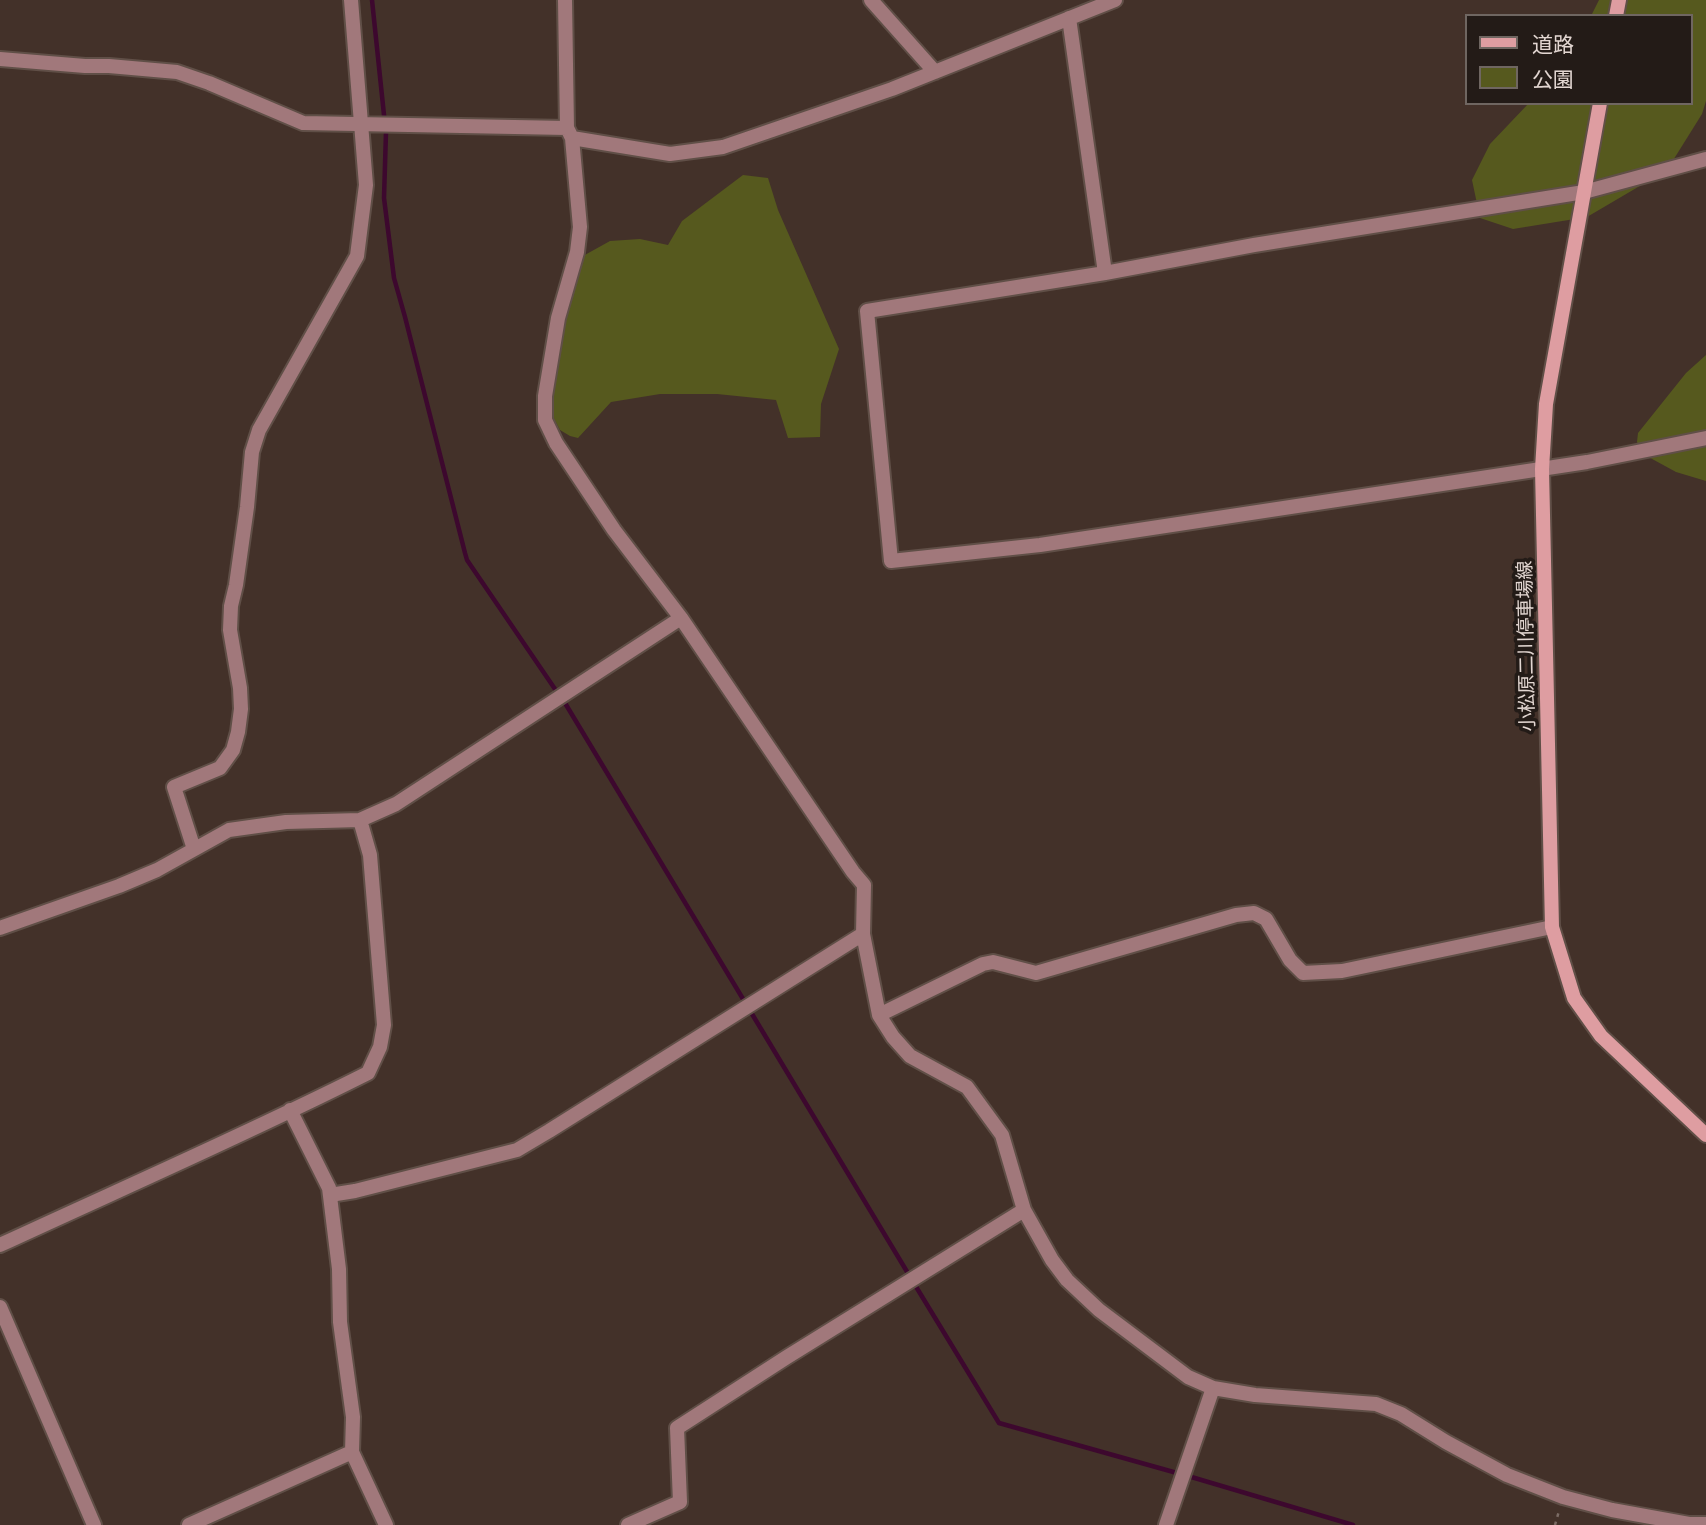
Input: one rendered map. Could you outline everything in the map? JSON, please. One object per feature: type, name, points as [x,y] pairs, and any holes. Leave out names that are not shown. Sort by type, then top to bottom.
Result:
[{"type":"main road","name":"小松原二川停車場線","points":[[1600,105],[1546,404],[1542,469],[1552,927],[1574,998],[1601,1036],[1706,1135]]},
{"type":"street","points":[[194,849],[174,787],[220,768],[236,741],[241,709],[240,688],[230,630],[252,452],[259,430],[357,256],[366,185],[367,123],[351,0]]},
{"type":"street","points":[[565,0],[570,133],[580,227],[577,252],[558,318],[545,396],[545,420],[556,443],[614,530],[681,618],[864,885],[863,934],[879,1015],[893,1037],[910,1056],[967,1087],[1002,1135],[1024,1210],[1052,1260],[1067,1280],[1099,1310],[1188,1377],[1213,1388],[1255,1395],[1376,1404],[1401,1414],[1507,1475],[1563,1497],[1612,1510],[1689,1524],[1706,1524]]},
{"type":"street","points":[[871,0],[936,72]]},
{"type":"street","points":[[0,59],[177,72],[303,123],[398,124],[570,133],[670,154],[723,147],[892,89],[1115,0]]},
{"type":"street","points":[[1069,18],[1105,273]]},
{"type":"street","points":[[1706,159],[1584,191],[867,311],[891,561],[1040,545],[1587,462],[1706,438]]},
{"type":"street","points":[[0,928],[119,886],[156,870],[229,830],[286,821],[360,820],[396,804],[681,618]]},
{"type":"street","points":[[0,1245],[171,1168],[368,1073],[380,1047],[384,1025],[370,855],[360,820]]},
{"type":"street","points":[[879,1015],[983,964],[993,962],[1036,973],[1236,915],[1254,913],[1266,919],[1290,960],[1303,973],[1342,971],[1552,927]]},
{"type":"street","points":[[330,1195],[517,1150],[863,934]]},
{"type":"street","points":[[290,1110],[329,1188],[339,1269],[340,1322],[353,1417],[352,1452],[386,1525]]},
{"type":"street","points":[[628,1525],[680,1502],[677,1428],[787,1356],[1024,1210]]},
{"type":"street","points":[[0,1307],[94,1525]]},
{"type":"street","points":[[1166,1525],[1213,1388]]},
{"type":"street","points":[[189,1525],[352,1452]]},
{"type":"green space","points":[[1599,0],[1706,0],[1706,101],[1702,114],[1667,170],[1587,217],[1513,229],[1480,218],[1472,180],[1490,144],[1527,105],[1692,105],[1692,14],[1592,14]]},
{"type":"green space","points":[[743,175],[768,178],[778,210],[839,349],[821,404],[820,437],[788,438],[776,400],[717,394],[660,394],[611,402],[578,438],[560,430],[551,413],[552,387],[564,316],[583,256],[610,241],[640,239],[668,245],[682,221]]},
{"type":"green space","points":[[1706,355],[1706,481],[1676,472],[1643,454],[1637,442],[1638,433],[1686,373]]},
{"type":"waterway","points":[[372,0],[386,132],[384,198],[394,278],[465,553],[467,560],[557,692]]},
{"type":"waterway","points":[[565,703],[909,1275]]},
{"type":"waterway","points":[[915,1285],[999,1423],[1177,1473]]},
{"type":"waterway","points":[[1188,1476],[1353,1525]]}]
